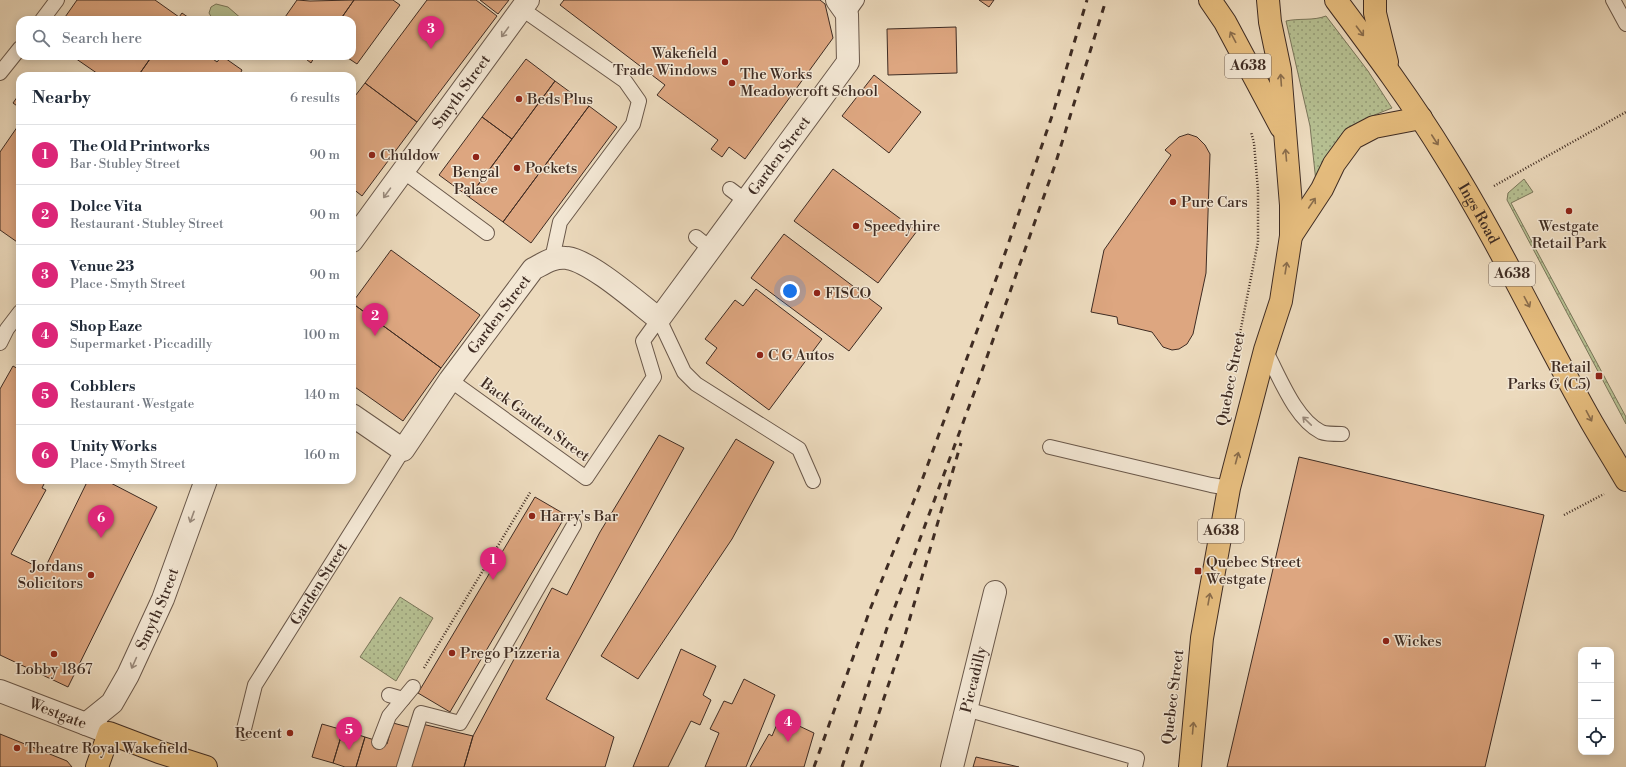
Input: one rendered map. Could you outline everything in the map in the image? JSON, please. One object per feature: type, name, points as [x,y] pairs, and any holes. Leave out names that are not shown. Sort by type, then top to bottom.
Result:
[{"type":"main road","name":"Quebec Street","points":[[1190,767],[1202,638],[1229,488],[1265,350],[1281,301],[1291,236],[1291,205],[1284,133],[1225,22],[1210,0]]},
{"type":"main road","name":"A638","points":[[1268,0],[1270,22],[1280,70],[1284,133]]},
{"type":"main road","name":"Ings Road","points":[[1336,0],[1421,118],[1471,200],[1592,423],[1625,476]]},
{"type":"main road","points":[[1375,0],[1375,13],[1390,73]]},
{"type":"main road","name":"Quebec Street","points":[[1291,236],[1322,189],[1334,164],[1353,138],[1374,127],[1421,118]]},
{"type":"main road","points":[[97,767],[109,733]]},
{"type":"main road","name":"Westgate","points":[[109,733],[159,752],[206,767]]},
{"type":"street","name":"Smyth Street","points":[[356,229],[403,171],[525,5]]},
{"type":"street","name":"Garden Street","points":[[403,450],[450,380],[532,269],[552,259],[567,258],[589,266],[659,319],[703,242],[738,195],[848,62],[847,5]]},
{"type":"street","points":[[356,418],[403,450]]},
{"type":"street","name":"Smyth Street","points":[[86,724],[112,702],[128,675],[163,599],[205,484]]},
{"type":"street","name":"Piccadilly","points":[[952,767],[995,592]]},
{"type":"street","name":"Westgate","points":[[0,691],[109,733]]},
{"type":"lane","points":[[45,16],[57,0]]},
{"type":"lane","points":[[1613,0],[1626,24]]},
{"type":"lane","points":[[525,5],[625,81],[639,101],[633,124],[560,222],[552,259]]},
{"type":"lane","points":[[0,73],[16,53]]},
{"type":"lane","points":[[403,171],[488,233]]},
{"type":"lane","points":[[0,343],[7,329],[16,317]]},
{"type":"lane","points":[[659,319],[684,372],[696,384],[799,448],[813,481]]},
{"type":"lane","name":"Back Garden Street","points":[[450,380],[586,478],[654,377],[638,342],[659,319]]},
{"type":"lane","points":[[1265,350],[1296,408],[1307,422],[1322,432],[1342,434]]},
{"type":"lane","points":[[1050,447],[1229,488]]},
{"type":"lane","name":"Garden Street","points":[[243,733],[255,684],[403,450]]},
{"type":"lane","points":[[404,767],[421,713],[460,723],[574,525]]},
{"type":"lane","points":[[379,742],[389,716],[413,687]]},
{"type":"lane","points":[[389,695],[403,699]]},
{"type":"lane","points":[[966,709],[1137,758],[1136,767]]},
{"type":"path","points":[[1471,200],[1535,162],[1626,112]]},
{"type":"path","name":"Quebec Street","points":[[1239,340],[1258,242],[1258,190],[1254,143],[1250,128]]},
{"type":"path","points":[[413,687],[531,491]]},
{"type":"path","points":[[1564,515],[1608,492]]},
{"type":"green space","points":[[216,4],[228,7],[238,16],[211,16],[209,13],[211,7]]},
{"type":"green space","points":[[1326,16],[1368,71],[1392,108],[1362,121],[1349,129],[1337,141],[1325,161],[1316,182],[1310,126],[1286,21]]},
{"type":"green space","points":[[1524,179],[1533,192],[1511,203],[1626,417],[1626,424],[1507,200],[1508,193]]},
{"type":"green space","points":[[400,597],[433,618],[396,681],[360,657]]},
{"type":"building","points":[[77,0],[155,0],[178,16],[66,16]]},
{"type":"building","points":[[297,0],[354,0],[343,16],[286,16]]},
{"type":"building","points":[[354,0],[393,0],[400,5],[357,64],[351,60],[356,60],[356,16],[343,16]]},
{"type":"building","points":[[427,0],[476,0],[497,16],[417,122],[365,83]]},
{"type":"building","points":[[480,0],[509,0],[498,14]]},
{"type":"building","name":"Wakefield Trade Windows","points":[[564,0],[820,0],[825,4],[833,38],[745,159],[729,147],[722,157],[711,149],[718,140],[657,95],[665,85],[560,5]]},
{"type":"building","points":[[979,0],[994,0],[989,7]]},
{"type":"building","points":[[956,27],[957,73],[888,75],[887,29]]},
{"type":"building","name":"Beds Plus","points":[[526,59],[555,81],[512,139],[482,117]]},
{"type":"building","points":[[78,60],[149,60],[141,72],[95,72]]},
{"type":"building","points":[[149,60],[214,60],[217,62],[219,60],[228,60],[242,70],[241,72],[141,72]]},
{"type":"building","points":[[874,75],[921,112],[889,153],[842,116]]},
{"type":"building","name":"Pockets","points":[[555,81],[589,106],[503,222],[469,197]]},
{"type":"building","name":"Chuldow","points":[[365,83],[417,122],[362,196],[356,191],[356,95]]},
{"type":"building","points":[[589,106],[617,127],[531,243],[503,222]]},
{"type":"building","name":"Bengal Palace","points":[[482,117],[512,139],[469,197],[439,175]]},
{"type":"building","points":[[16,129],[16,241],[0,230],[0,152]]},
{"type":"building","name":"Pure Cars","points":[[1188,134],[1197,137],[1205,145],[1210,154],[1206,273],[1193,334],[1187,344],[1179,349],[1172,350],[1163,347],[1152,332],[1118,324],[1117,317],[1091,312],[1104,250],[1171,155],[1165,150],[1179,137]]},
{"type":"building","name":"Speedyhire","points":[[833,169],[917,231],[878,283],[794,221]]},
{"type":"building","name":"FISCO","points":[[784,234],[882,308],[849,351],[751,278]]},
{"type":"building","points":[[391,250],[480,315],[441,368],[356,306],[356,298]]},
{"type":"building","name":"C G Autos","points":[[756,289],[822,339],[769,410],[706,363],[717,348],[705,339],[735,300],[743,306]]},
{"type":"building","points":[[356,306],[441,368],[403,421],[356,388]]},
{"type":"building","points":[[13,366],[16,368],[16,484],[44,484],[42,488],[46,490],[11,554],[44,570],[86,484],[113,484],[157,507],[68,687],[0,655],[0,389]]},
{"type":"building","points":[[659,435],[684,448],[546,699],[614,737],[605,767],[464,767],[473,736],[552,588],[567,595],[600,532]]},
{"type":"building","points":[[736,439],[774,462],[732,539],[638,679],[601,656]]},
{"type":"building","name":"Wickes","points":[[1299,457],[1544,515],[1485,767],[1227,767]]},
{"type":"building","points":[[535,497],[566,515],[450,712],[418,693]]},
{"type":"building","points":[[681,649],[716,666],[703,695],[711,700],[700,725],[691,721],[668,767],[633,767]]},
{"type":"building","points":[[744,679],[775,695],[746,767],[705,767],[719,733],[710,729],[724,701],[732,704]]},
{"type":"building","points":[[780,717],[814,733],[804,767],[750,767],[769,734],[772,736]]},
{"type":"building","points":[[393,723],[412,728],[400,767],[356,767],[365,737],[387,744]]},
{"type":"building","points":[[322,724],[343,730],[333,763],[312,757]]},
{"type":"building","points":[[422,724],[473,736],[464,767],[410,767]]},
{"type":"building","points":[[343,730],[365,737],[356,767],[345,767],[333,763]]},
{"type":"building","name":"Theatre Royal Wakefield","points":[[0,734],[67,761],[72,767],[0,767]]},
{"type":"building","points":[[976,757],[1019,767],[973,767]]},
{"type":"railway","points":[[814,767],[871,607],[921,483],[999,271],[1053,113],[1087,0]]},
{"type":"railway","points":[[842,767],[887,628],[977,385],[1055,165],[1106,0]]},
{"type":"railway","points":[[861,767],[905,635],[961,443]]},
{"type":"place","name":"Venue 23","points":[[431,49]]},
{"type":"place","name":"Wakefield Trade Windows","points":[[725,62]]},
{"type":"place","name":"The Works Meadowcroft School","points":[[732,83]]},
{"type":"place","name":"Beds Plus","points":[[519,99]]},
{"type":"place","name":"Chuldow","points":[[372,155]]},
{"type":"place","name":"Bengal Palace","points":[[476,157]]},
{"type":"place","name":"Pockets","points":[[517,168]]},
{"type":"place","name":"Pure Cars","points":[[1173,202]]},
{"type":"place","name":"Westgate Retail Park","points":[[1569,211]]},
{"type":"place","name":"Speedyhire","points":[[856,226]]},
{"type":"place","name":"FISCO","points":[[817,293]]},
{"type":"place","name":"Dolce Vita","points":[[375,336]]},
{"type":"place","name":"C G Autos","points":[[760,355]]},
{"type":"place","name":"Retail Parks G (C5)","points":[[1599,376]]},
{"type":"place","name":"Harry's Bar","points":[[532,516]]},
{"type":"place","name":"Unity Works","points":[[101,538]]},
{"type":"place","name":"Quebec Street Westgate","points":[[1198,571]]},
{"type":"place","name":"Jordans Solicitors","points":[[91,575]]},
{"type":"place","name":"The Old Printworks","points":[[493,580]]},
{"type":"place","name":"Wickes","points":[[1386,641]]},
{"type":"place","name":"Prego Pizzeria","points":[[452,653]]},
{"type":"place","name":"Lobby 1867","points":[[54,654]]},
{"type":"place","name":"Recent","points":[[290,733]]},
{"type":"place","name":"Shop Eaze","points":[[788,742]]},
{"type":"place","name":"Theatre Royal Wakefield","points":[[17,748]]},
{"type":"place","name":"Cobblers","points":[[349,750]]}]
